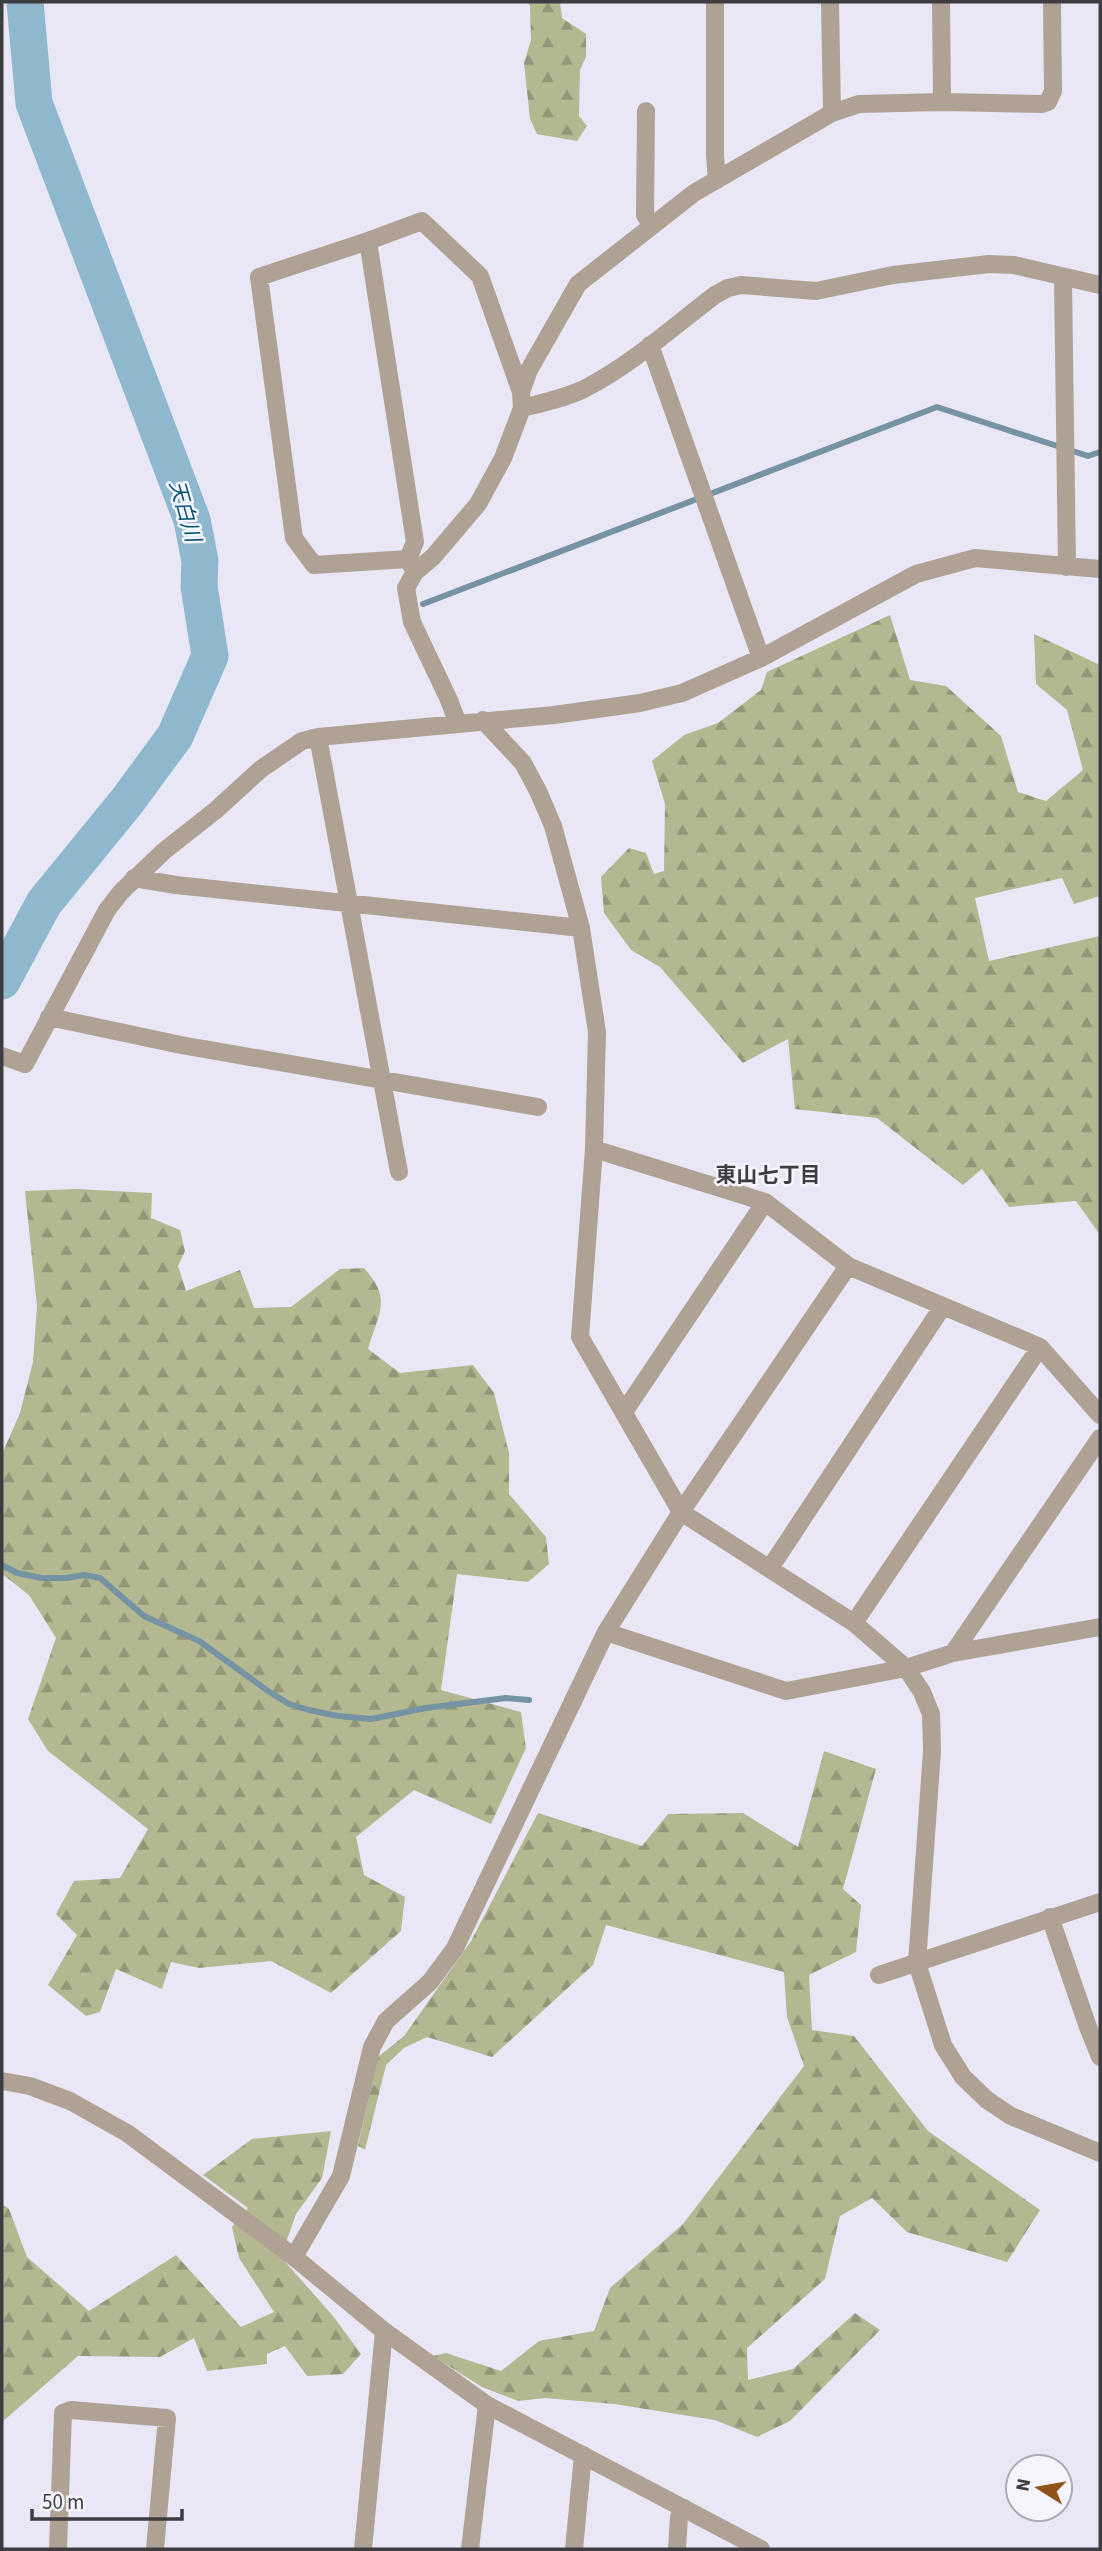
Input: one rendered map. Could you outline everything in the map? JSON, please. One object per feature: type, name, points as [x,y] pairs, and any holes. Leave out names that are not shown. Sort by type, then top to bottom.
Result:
[{"type":"street","points":[[715,2],[717,180]]},
{"type":"street","points":[[830,2],[832,113]]},
{"type":"street","points":[[940,2],[942,102]]},
{"type":"street","points":[[522,400],[480,276],[422,221],[259,277],[294,538],[314,565],[412,565],[433,557],[478,503],[503,458],[522,400],[529,370],[578,284],[694,193],[832,113],[859,104],[1048,102],[1053,91],[1052,2]]},
{"type":"street","points":[[646,111],[645,215],[652,226]]},
{"type":"street","points":[[368,241],[415,542],[406,588],[410,612],[458,724]]},
{"type":"street","points":[[522,400],[558,399],[583,389],[650,345],[715,295],[741,285],[816,290],[893,275],[989,264],[1014,265],[1100,285]]},
{"type":"street","points":[[1063,278],[1067,567]]},
{"type":"street","points":[[650,345],[761,658]]},
{"type":"street","points":[[2,1056],[25,1064],[107,910],[134,878],[261,769],[302,741],[318,737],[554,715],[640,703],[682,692],[761,658],[916,574],[975,558],[1100,569]]},
{"type":"street","points":[[483,720],[523,763],[538,791],[553,827],[581,928],[597,1032],[594,1149],[580,1337],[681,1512],[854,1623],[906,1668],[922,1692],[931,1714],[932,1751],[917,1963],[943,2045],[963,2077],[1011,2116],[1100,2153]]},
{"type":"street","points":[[318,737],[399,1172]]},
{"type":"street","points":[[134,878],[176,885],[581,928]]},
{"type":"street","points":[[49,1017],[181,1045],[538,1107]]},
{"type":"street","points":[[594,1149],[765,1202],[848,1266],[1040,1347],[1100,1415]]},
{"type":"street","points":[[624,1412],[765,1202]]},
{"type":"street","points":[[295,2256],[341,2176],[372,2047],[386,2021],[430,1982],[455,1948],[606,1632],[681,1512],[848,1266]]},
{"type":"street","points":[[770,1568],[943,1306]]},
{"type":"street","points":[[854,1623],[1040,1347]]},
{"type":"street","points":[[953,1653],[1100,1438]]},
{"type":"street","points":[[606,1632],[786,1691],[906,1668],[953,1653],[1100,1627]]},
{"type":"street","points":[[879,1975],[1100,1902]]},
{"type":"street","points":[[1051,1917],[1094,2025],[1100,2057]]},
{"type":"street","points":[[2,2081],[30,2086],[70,2101],[127,2133],[295,2256],[384,2331],[487,2404],[761,2549]]},
{"type":"street","points":[[363,2549],[384,2331]]},
{"type":"street","points":[[470,2549],[487,2404]]},
{"type":"street","points":[[58,2549],[63,2413],[71,2410],[167,2418],[155,2549]]},
{"type":"street","points":[[574,2549],[583,2455]]},
{"type":"street","points":[[677,2549],[679,2517],[684,2508]]},
{"type":"green space","points":[[528,2],[560,2],[562,18],[586,34],[586,57],[580,70],[579,116],[587,126],[577,141],[537,134],[530,119],[524,63],[531,40]]},
{"type":"green space","points":[[890,615],[910,680],[946,686],[1001,736],[1018,792],[1046,801],[1083,770],[1067,710],[1036,684],[1034,634],[1100,665],[1100,896],[1074,904],[1062,878],[975,898],[989,961],[1100,936],[1100,1235],[1076,1201],[1009,1207],[982,1169],[963,1185],[877,1118],[795,1109],[788,1039],[743,1063],[660,967],[631,950],[604,913],[601,877],[629,848],[646,853],[654,874],[664,871],[665,804],[652,761],[684,735],[718,723],[761,690],[767,672]]},
{"type":"green space","points":[[76,1189],[152,1193],[151,1218],[180,1230],[185,1251],[178,1266],[186,1291],[240,1270],[254,1308],[291,1307],[340,1269],[364,1268],[373,1279],[381,1298],[379,1316],[368,1349],[400,1373],[473,1365],[494,1393],[509,1453],[509,1494],[546,1537],[549,1564],[528,1582],[457,1574],[441,1690],[521,1712],[526,1748],[491,1824],[414,1790],[356,1837],[364,1875],[405,1897],[401,1931],[331,1993],[271,1961],[199,1968],[171,1962],[162,1989],[116,1969],[100,2012],[86,2016],[48,1985],[77,1935],[56,1914],[74,1881],[120,1878],[148,1829],[48,1751],[28,1719],[56,1638],[29,1595],[2,1574],[2,1454],[20,1413],[33,1362],[37,1306],[25,1191]]},
{"type":"green space","points":[[824,1751],[876,1769],[843,1889],[861,1905],[856,1952],[809,1975],[812,2030],[854,2036],[928,2131],[1040,2210],[1007,2262],[907,2232],[872,2198],[840,2216],[825,2279],[747,2348],[748,2380],[793,2369],[855,2313],[880,2330],[790,2421],[757,2437],[715,2420],[614,2404],[545,2398],[518,2401],[482,2387],[433,2356],[446,2353],[501,2371],[539,2341],[594,2331],[610,2288],[683,2224],[804,2066],[787,2017],[784,1972],[606,1925],[593,1965],[492,2057],[427,2037],[404,2048],[386,2065],[365,2150],[358,2146],[378,2057],[404,2036],[471,1941],[538,1813],[642,1846],[668,1814],[743,1813],[798,1847]]},
{"type":"green space","points":[[331,2131],[322,2178],[296,2214],[281,2257],[333,2316],[361,2354],[343,2374],[307,2376],[285,2346],[267,2354],[267,2364],[207,2371],[194,2338],[160,2357],[78,2356],[2,2422],[2,2204],[9,2209],[27,2257],[89,2311],[176,2255],[241,2327],[274,2312],[239,2258],[232,2227],[248,2208],[203,2175],[252,2139]]},
{"type":"waterway","name":"天白川","points":[[2,981],[44,903],[128,800],[175,736],[210,656],[199,586],[200,561],[192,520],[34,103],[25,2]]},
{"type":"waterway","points":[[423,604],[937,407],[1088,456],[1100,452]]},
{"type":"waterway","points":[[2,1565],[17,1573],[42,1578],[84,1575],[100,1578],[144,1616],[199,1641],[268,1691],[289,1704],[309,1710],[371,1719],[426,1708],[506,1698],[529,1700]]},
{"type":"district","name":"東山七丁目","points":[[768,1175]]}]
